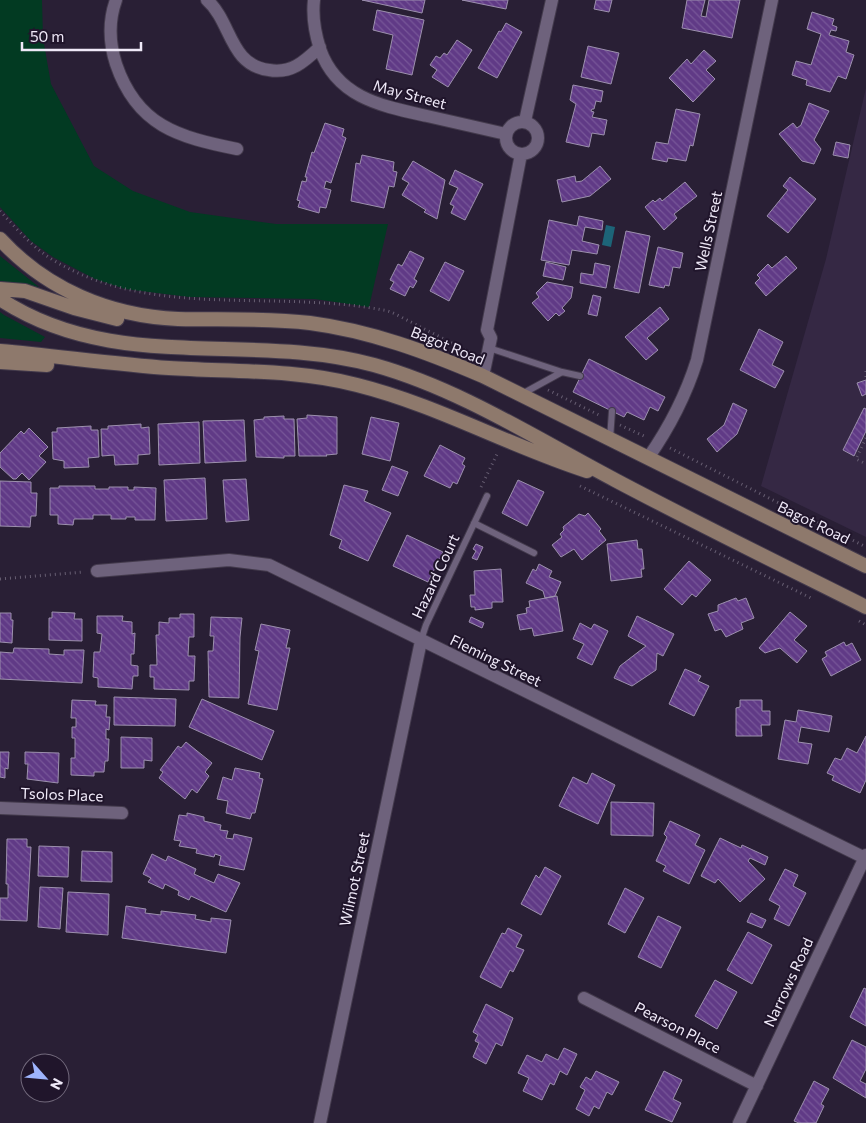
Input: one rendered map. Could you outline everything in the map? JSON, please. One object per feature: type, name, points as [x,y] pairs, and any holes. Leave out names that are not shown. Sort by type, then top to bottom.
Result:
[{"type":"main road","name":"Bagot Road","points":[[0,239],[33,271],[83,298],[112,309],[176,319],[271,319],[335,327],[410,346],[483,376],[866,566]]},
{"type":"main road","points":[[0,289],[25,291],[74,308],[132,322],[147,323],[176,319]]},
{"type":"main road","points":[[0,299],[34,318],[57,328],[117,343],[184,349],[309,354],[374,365],[418,380],[561,449],[614,480],[866,607]]},
{"type":"main road","points":[[0,351],[113,364],[290,373],[357,385],[418,404],[544,457],[614,480]]},
{"type":"main road","points":[[0,362],[164,372],[212,370]]},
{"type":"street","points":[[116,0],[110,26],[111,45],[119,73],[131,98],[148,116],[172,132],[237,149]]},
{"type":"street","name":"May Street","points":[[314,0],[314,22],[320,47],[328,68],[336,79],[356,96],[395,109],[506,134]]},
{"type":"street","points":[[525,122],[552,0]]},
{"type":"street","name":"Wells Street","points":[[648,458],[659,443],[685,392],[697,360],[772,0]]},
{"type":"street","points":[[211,1],[241,57],[258,68],[282,71],[293,68],[302,64],[320,47]]},
{"type":"street","points":[[525,122],[534,127],[538,138],[534,148],[521,154],[510,149],[506,134],[511,125],[525,122]]},
{"type":"street","points":[[483,376],[489,349],[486,330],[521,154]]},
{"type":"street","name":"Fleming Street","points":[[97,571],[229,560],[263,563],[293,575],[421,641],[865,856]]},
{"type":"street","name":"Wilmot Street","points":[[320,1123],[421,641]]},
{"type":"street","name":"Tsolos Place","points":[[0,808],[122,813]]},
{"type":"street","name":"Narrows Road","points":[[739,1123],[865,856]]},
{"type":"street","name":"Pearson Place","points":[[584,998],[757,1086]]},
{"type":"lane","points":[[489,349],[580,376]]},
{"type":"lane","points":[[520,395],[562,372]]},
{"type":"lane","points":[[610,439],[612,411]]},
{"type":"lane","name":"Hazard Court","points":[[421,641],[426,625],[487,496]]},
{"type":"lane","name":"Hazard Court","points":[[474,523],[534,553]]},
{"type":"path","points":[[0,210],[29,242],[52,259],[93,280],[123,290],[178,298],[309,303],[385,310],[489,349]]},
{"type":"path","points":[[866,371],[866,378]]},
{"type":"path","points":[[539,385],[866,547]]},
{"type":"path","points":[[866,438],[856,459],[866,464]]},
{"type":"path","points":[[487,496],[479,492],[501,447]]},
{"type":"path","points":[[607,499],[812,599]]},
{"type":"path","points":[[0,580],[97,571]]},
{"type":"path","points":[[857,620],[866,625]]},
{"type":"shaded area","points":[[866,88],[866,537],[761,486],[826,259]]},
{"type":"green space","points":[[0,0],[42,0],[43,38],[51,84],[94,166],[133,191],[190,212],[276,224],[388,224],[369,307],[315,299],[189,297],[125,289],[95,279],[53,257],[31,241],[0,207]]},
{"type":"green space","points":[[0,256],[39,287],[0,281]]},
{"type":"green space","points":[[0,312],[45,337],[41,342],[0,338]]},
{"type":"water","points":[[606,225],[615,227],[611,247],[602,245]]},
{"type":"building","points":[[362,0],[425,0],[422,13]]},
{"type":"building","points":[[462,0],[508,0],[506,9]]},
{"type":"building","points":[[596,0],[612,0],[609,12],[594,9]]},
{"type":"building","points":[[687,0],[705,0],[701,16],[706,17],[709,0],[740,0],[732,38],[682,28]]},
{"type":"building","points":[[377,10],[424,20],[412,75],[386,69],[393,35],[373,30]]},
{"type":"building","points":[[812,12],[834,19],[832,25],[837,27],[836,31],[831,30],[829,35],[849,41],[846,52],[854,55],[846,79],[838,76],[830,92],[806,85],[807,80],[792,75],[796,61],[811,65],[821,34],[807,29]]},
{"type":"building","points":[[506,23],[522,32],[497,78],[478,68],[499,31],[501,32]]},
{"type":"building","points":[[457,40],[472,50],[448,87],[432,77],[437,70],[430,65],[436,56],[440,58],[444,53],[447,55]]},
{"type":"building","points":[[588,46],[619,53],[611,84],[581,77]]},
{"type":"building","points":[[704,50],[716,61],[706,70],[715,79],[693,102],[669,78],[687,59],[691,64]]},
{"type":"building","points":[[573,85],[603,91],[601,102],[596,101],[594,109],[591,111],[594,112],[592,117],[607,120],[604,135],[592,133],[589,147],[566,142],[576,104],[570,100]]},
{"type":"building","points":[[809,103],[829,111],[814,140],[821,149],[814,164],[802,161],[779,134],[793,123],[797,128],[801,125]]},
{"type":"building","points":[[676,109],[700,114],[693,146],[690,145],[686,161],[668,158],[667,162],[652,159],[656,142],[668,144]]},
{"type":"building","points":[[325,123],[344,129],[342,136],[346,138],[331,183],[326,181],[324,188],[331,190],[326,208],[320,207],[319,213],[298,207],[300,201],[297,200],[302,181],[306,182],[307,177],[305,177],[312,152],[314,153]]},
{"type":"building","points":[[836,142],[850,145],[848,158],[833,155]]},
{"type":"building","points":[[362,155],[394,162],[393,171],[397,172],[394,187],[389,186],[384,208],[351,201],[356,163],[360,164]]},
{"type":"building","points":[[413,161],[445,180],[437,219],[424,212],[426,210],[402,195],[409,183],[402,179]]},
{"type":"building","points":[[600,166],[611,179],[590,196],[562,202],[557,180],[575,176],[576,182],[582,181]]},
{"type":"building","points":[[455,170],[483,184],[465,220],[451,213],[454,206],[450,204],[458,188],[449,184]]},
{"type":"building","points":[[790,177],[816,199],[788,233],[767,216],[788,190],[783,186]]},
{"type":"building","points":[[685,182],[697,196],[674,214],[677,218],[664,230],[645,207],[653,200],[655,202],[660,198],[662,201]]},
{"type":"building","points":[[579,216],[603,221],[602,230],[585,227],[582,241],[599,245],[597,254],[572,250],[569,265],[541,260],[549,220],[577,226]]},
{"type":"building","points":[[626,231],[650,236],[639,293],[614,288]]},
{"type":"building","points":[[658,247],[683,253],[680,268],[673,267],[669,286],[665,285],[664,288],[649,285]]},
{"type":"building","points":[[410,251],[424,258],[414,279],[417,281],[413,288],[410,286],[405,296],[390,289],[394,282],[390,280],[398,264],[402,266]]},
{"type":"building","points":[[786,256],[797,268],[766,296],[755,283],[760,278],[757,275],[768,264],[772,268]]},
{"type":"building","points":[[445,262],[464,271],[449,301],[430,291]]},
{"type":"building","points":[[546,262],[566,267],[563,280],[543,276]]},
{"type":"building","points":[[595,263],[610,266],[606,288],[580,283],[581,273],[593,275]]},
{"type":"building","points":[[547,282],[573,287],[571,298],[562,308],[565,311],[559,316],[556,313],[548,321],[532,303],[539,297],[536,293]]},
{"type":"building","points":[[593,295],[601,297],[597,316],[588,314]]},
{"type":"building","points":[[660,307],[669,319],[647,338],[658,350],[646,360],[625,337]]},
{"type":"building","points":[[759,329],[783,342],[772,365],[784,371],[775,388],[740,370]]},
{"type":"building","points":[[589,359],[665,397],[658,411],[650,407],[644,420],[627,412],[624,417],[573,392]]},
{"type":"building","points":[[866,380],[866,394],[862,396],[857,383]]},
{"type":"building","points":[[733,403],[747,410],[737,434],[717,452],[707,439],[724,425]]},
{"type":"building","points":[[864,408],[866,409],[866,431],[854,456],[843,450]]},
{"type":"building","points":[[307,415],[337,417],[337,454],[299,456],[297,419],[307,418]]},
{"type":"building","points":[[284,416],[284,419],[294,419],[295,456],[284,456],[284,458],[256,457],[254,420],[264,419],[264,417]]},
{"type":"building","points":[[371,417],[399,423],[390,461],[362,454]]},
{"type":"building","points":[[244,420],[246,461],[205,463],[203,421]]},
{"type":"building","points":[[199,422],[200,463],[159,465],[158,424]]},
{"type":"building","points":[[141,424],[141,428],[149,427],[150,454],[138,455],[138,464],[115,465],[114,455],[102,456],[101,429],[108,429],[108,426]]},
{"type":"building","points":[[91,426],[91,430],[98,430],[99,457],[88,458],[89,467],[64,468],[64,461],[53,459],[52,432],[57,432],[57,428]]},
{"type":"building","points":[[29,428],[48,447],[39,456],[46,462],[29,480],[22,473],[16,479],[13,479],[0,467],[0,453],[21,431],[24,434]]},
{"type":"building","points":[[440,445],[465,458],[462,464],[465,466],[457,484],[453,482],[450,488],[424,476]]},
{"type":"building","points":[[392,466],[408,472],[398,496],[382,490]]},
{"type":"building","points":[[205,478],[207,519],[166,521],[164,480]]},
{"type":"building","points":[[246,479],[249,520],[226,522],[223,480]]},
{"type":"building","points":[[518,480],[544,492],[527,526],[502,513]]},
{"type":"building","points":[[0,481],[31,482],[31,493],[37,493],[36,516],[31,516],[30,527],[0,526]]},
{"type":"building","points":[[344,485],[368,491],[364,501],[391,513],[368,561],[339,548],[342,540],[330,535]]},
{"type":"building","points":[[59,486],[95,486],[95,489],[128,487],[128,490],[134,490],[134,487],[156,488],[155,520],[135,520],[135,517],[111,519],[111,515],[93,515],[93,519],[74,519],[73,525],[58,524],[58,515],[50,515],[50,488],[59,488]]},
{"type":"building","points":[[588,513],[601,529],[599,531],[606,540],[582,560],[574,549],[561,557],[552,545],[562,537],[560,534],[564,530],[563,527],[579,514],[585,516]]},
{"type":"building","points":[[407,535],[443,552],[428,582],[393,566]]},
{"type":"building","points":[[637,540],[638,549],[642,549],[644,569],[641,569],[642,577],[611,581],[607,544]]},
{"type":"building","points":[[476,544],[483,547],[477,560],[472,558],[476,551],[473,549]]},
{"type":"building","points":[[689,561],[711,580],[696,597],[692,594],[682,605],[664,589]]},
{"type":"building","points":[[539,564],[552,571],[549,577],[561,582],[555,596],[545,598],[543,591],[526,583],[533,569],[536,571]]},
{"type":"building","points":[[501,569],[503,602],[492,602],[492,608],[475,610],[475,607],[471,607],[470,595],[475,595],[474,571]]},
{"type":"building","points":[[557,596],[563,631],[534,636],[532,628],[520,630],[517,615],[527,613],[526,608],[530,607],[529,601]]},
{"type":"building","points":[[736,598],[738,601],[746,598],[754,618],[741,623],[743,629],[726,637],[721,629],[715,631],[708,614],[718,611],[718,605]]},
{"type":"building","points":[[52,612],[75,613],[74,619],[82,619],[82,641],[49,640],[49,618],[52,618]]},
{"type":"building","points":[[790,612],[807,626],[794,640],[807,651],[797,663],[780,648],[765,653],[759,648]]},
{"type":"building","points":[[0,613],[11,613],[11,620],[13,620],[12,643],[0,642]]},
{"type":"building","points":[[180,614],[194,614],[194,637],[189,637],[188,656],[195,656],[194,681],[189,681],[189,690],[154,689],[154,677],[150,677],[150,665],[157,665],[156,635],[159,635],[159,622],[169,623],[169,618],[180,618]]},
{"type":"building","points":[[97,616],[123,616],[122,621],[132,622],[132,634],[135,633],[134,654],[131,654],[131,665],[138,666],[138,676],[133,676],[132,689],[98,687],[98,678],[93,677],[94,652],[100,652],[102,634],[97,633]]},
{"type":"building","points":[[637,616],[674,634],[663,656],[657,653],[656,670],[632,686],[614,678],[620,666],[646,646],[628,636]]},
{"type":"building","points":[[211,617],[242,618],[239,698],[209,697],[208,651],[213,651],[214,636],[210,636]]},
{"type":"building","points":[[471,617],[484,623],[482,628],[469,622]]},
{"type":"building","points":[[580,623],[591,629],[594,624],[608,631],[592,665],[577,658],[584,644],[573,639]]},
{"type":"building","points":[[261,624],[290,630],[286,648],[290,648],[277,710],[248,704],[259,651],[255,650]]},
{"type":"building","points":[[844,642],[846,646],[852,643],[861,660],[831,676],[822,659],[827,656],[825,652]]},
{"type":"building","points":[[14,648],[49,649],[49,654],[64,655],[64,650],[84,650],[82,683],[0,679],[0,652],[13,653]]},
{"type":"building","points":[[685,669],[701,676],[698,681],[709,686],[694,716],[669,704]]},
{"type":"building","points":[[114,697],[176,699],[175,726],[114,725]]},
{"type":"building","points":[[202,699],[274,731],[262,760],[189,727]]},
{"type":"building","points":[[72,700],[96,701],[95,705],[107,705],[106,717],[110,717],[109,730],[106,729],[106,739],[109,739],[108,761],[105,761],[104,772],[94,772],[94,776],[71,775],[71,758],[75,758],[75,738],[72,738],[72,727],[76,727],[76,718],[71,718]]},
{"type":"building","points":[[740,700],[762,700],[762,711],[770,711],[770,725],[761,725],[762,736],[736,736],[736,708],[740,707]]},
{"type":"building","points":[[798,710],[832,716],[829,732],[801,727],[798,742],[812,744],[808,764],[778,759],[785,720],[796,722]]},
{"type":"building","points":[[866,736],[866,780],[860,793],[832,780],[834,776],[827,773],[835,758],[841,760],[847,748],[857,753]]},
{"type":"building","points":[[121,737],[152,738],[152,761],[144,760],[144,768],[121,768]]},
{"type":"building","points":[[186,742],[212,763],[205,772],[209,776],[197,793],[192,789],[185,799],[159,778],[163,772],[160,770],[178,746],[181,748]]},
{"type":"building","points":[[0,752],[9,752],[8,769],[5,768],[5,778],[0,777]]},
{"type":"building","points":[[25,752],[59,753],[58,783],[27,779],[28,764],[25,764]]},
{"type":"building","points":[[235,768],[260,773],[259,778],[263,779],[255,813],[252,813],[250,819],[226,813],[228,801],[217,799],[223,777],[232,780]]},
{"type":"building","points":[[592,773],[615,785],[598,824],[559,806],[573,777],[587,784]]},
{"type":"building","points":[[611,802],[654,803],[653,836],[611,835]]},
{"type":"building","points":[[187,813],[204,817],[204,821],[221,825],[220,830],[228,831],[226,838],[233,839],[234,834],[252,838],[244,870],[219,865],[221,856],[215,854],[214,857],[196,853],[197,849],[179,846],[181,841],[174,840],[179,815],[187,816]]},
{"type":"building","points":[[670,821],[700,835],[695,845],[705,850],[689,884],[663,871],[666,866],[656,861],[667,837],[664,834]]},
{"type":"building","points":[[720,838],[741,848],[742,845],[768,857],[765,865],[750,858],[748,861],[765,879],[740,902],[718,879],[715,883],[701,876]]},
{"type":"building","points":[[7,839],[27,839],[27,847],[31,847],[27,921],[0,920],[0,898],[8,898],[8,884],[6,884]]},
{"type":"building","points":[[39,846],[69,847],[68,877],[38,876]]},
{"type":"building","points":[[82,851],[112,852],[112,882],[81,881]]},
{"type":"building","points":[[152,854],[166,861],[168,856],[196,869],[194,874],[214,883],[218,874],[240,883],[226,912],[191,896],[189,900],[178,895],[179,891],[165,884],[163,889],[148,882],[151,878],[143,874]]},
{"type":"building","points":[[545,867],[561,876],[541,915],[521,904],[536,875],[539,878]]},
{"type":"building","points":[[785,869],[798,875],[793,886],[806,893],[789,926],[774,919],[780,906],[769,900]]},
{"type":"building","points":[[40,887],[63,888],[60,929],[38,927]]},
{"type":"building","points":[[625,888],[644,898],[625,933],[608,924]]},
{"type":"building","points":[[68,892],[109,894],[108,935],[66,932]]},
{"type":"building","points":[[126,906],[146,909],[145,913],[161,915],[161,911],[196,915],[195,919],[211,922],[211,918],[231,920],[226,953],[122,938]]},
{"type":"building","points":[[751,913],[766,920],[762,928],[747,922]]},
{"type":"building","points":[[658,916],[681,927],[661,968],[638,957]]},
{"type":"building","points":[[508,928],[522,935],[516,947],[524,950],[513,972],[510,970],[501,988],[480,977],[502,933],[505,934]]},
{"type":"building","points":[[748,932],[772,945],[752,984],[727,970]]},
{"type":"building","points":[[715,980],[737,992],[717,1029],[695,1016]]},
{"type":"building","points":[[864,988],[866,989],[866,1026],[850,1017]]},
{"type":"building","points":[[486,1004],[513,1018],[502,1046],[496,1043],[486,1064],[473,1057],[479,1043],[475,1041],[478,1035],[473,1032]]},
{"type":"building","points":[[852,1040],[866,1047],[866,1069],[860,1081],[866,1084],[866,1098],[833,1078]]},
{"type":"building","points":[[564,1048],[577,1054],[567,1075],[560,1071],[554,1085],[550,1083],[542,1100],[523,1091],[529,1078],[518,1073],[527,1055],[542,1062],[546,1054],[558,1060]]},
{"type":"building","points":[[596,1071],[619,1082],[612,1095],[607,1092],[599,1109],[594,1106],[589,1116],[576,1109],[585,1090],[580,1087],[586,1077],[591,1080]]},
{"type":"building","points":[[664,1071],[682,1080],[673,1099],[681,1103],[672,1122],[645,1110]]},
{"type":"building","points":[[814,1081],[829,1089],[821,1104],[824,1106],[816,1123],[799,1123],[794,1121]]}]
